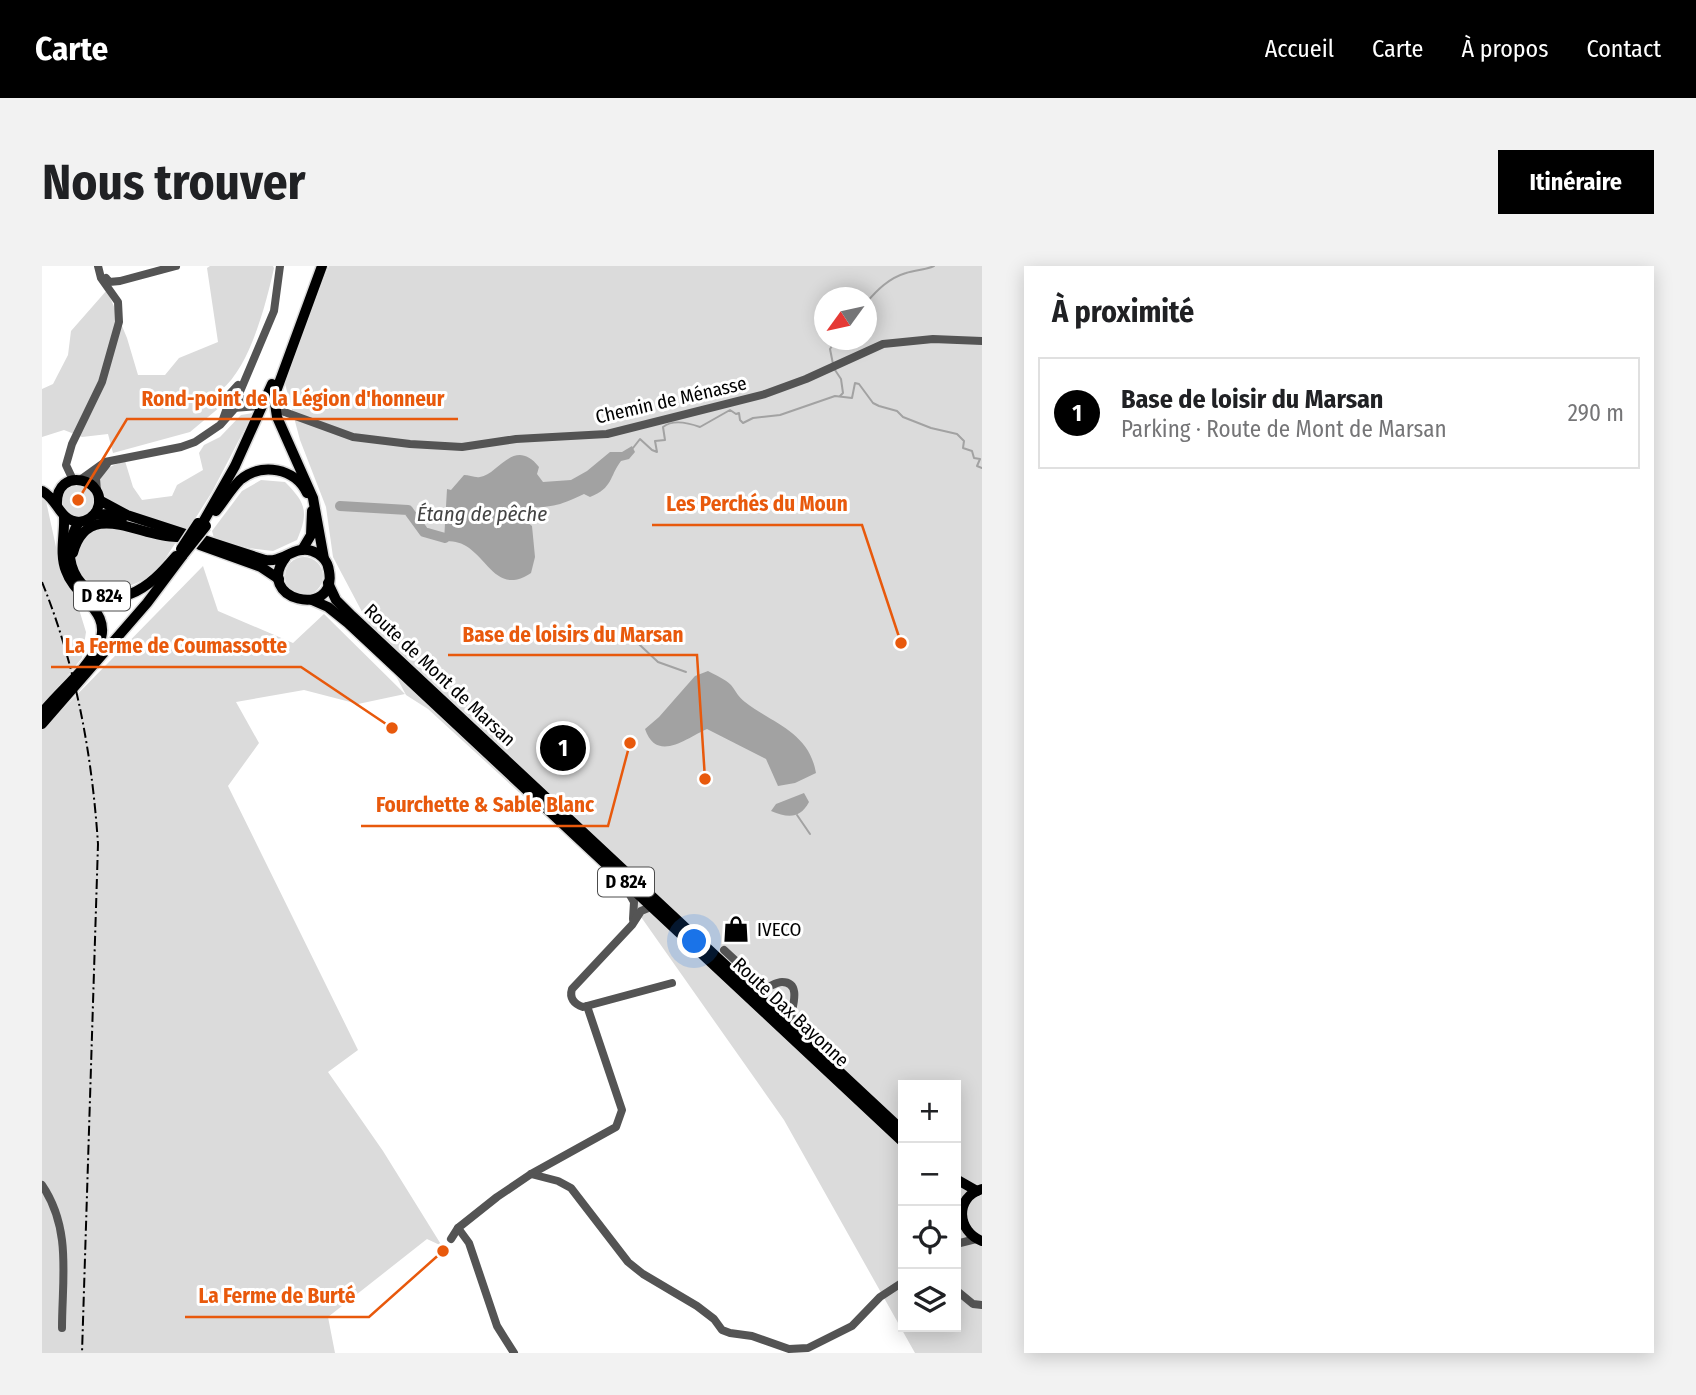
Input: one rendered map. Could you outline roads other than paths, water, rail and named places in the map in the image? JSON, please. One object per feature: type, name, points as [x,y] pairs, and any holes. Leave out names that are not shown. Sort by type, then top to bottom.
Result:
[{"type":"main road","points":[[42,724],[148,603],[202,524],[235,466],[266,399],[320,266]]},
{"type":"main road","points":[[286,557],[280,567],[279,579],[283,589],[292,598],[312,600],[324,592],[329,571],[324,560],[313,498],[277,416],[274,397],[320,266]]},
{"type":"main road","points":[[202,524],[242,479],[252,473],[274,470],[294,477],[304,488],[311,507],[311,534],[302,550]]},
{"type":"main road","points":[[42,485],[62,486],[77,480],[87,482],[98,496],[127,515],[265,560],[275,561],[302,550],[314,552],[324,560]]},
{"type":"main road","points":[[57,505],[58,491],[62,486]]},
{"type":"main road","points":[[42,491],[52,499],[64,517],[62,551],[65,569],[70,580],[99,615],[102,625],[102,637],[94,653],[42,713]]},
{"type":"main road","points":[[64,517],[79,522],[94,515],[98,496]]},
{"type":"main road","name":"D 824","points":[[94,515],[111,515],[177,537],[261,567],[279,579]]},
{"type":"main road","name":"D 824","points":[[79,522],[68,547],[71,562],[77,579],[95,594],[115,597],[128,595],[151,582],[181,554]]},
{"type":"main road","name":"D 824","points":[[71,562],[79,537],[100,523],[120,524],[177,537]]},
{"type":"main road","name":"Route de Mont de Marsan","points":[[328,583],[336,600],[352,616],[898,1125]]},
{"type":"main road","name":"Route Dax Bayonne","points":[[312,600],[328,607],[348,624],[898,1137]]},
{"type":"main road","points":[[961,1181],[979,1190],[965,1202],[962,1209]]},
{"type":"main road","points":[[961,1206],[963,1225],[979,1240]]},
{"type":"street","points":[[98,266],[100,275],[118,302],[119,322],[102,382],[72,444],[66,465],[77,480],[94,468],[113,460],[181,447],[202,438],[220,425],[236,401],[274,311],[280,266]]},
{"type":"street","points":[[100,275],[109,282],[120,281],[176,266]]},
{"type":"street","name":"Chemin de Ménasse","points":[[279,410],[353,437],[410,444],[462,447],[516,439],[616,432],[662,418],[765,394],[883,344],[926,339],[982,341]]},
{"type":"street","points":[[98,496],[98,474],[113,460]]},
{"type":"street","points":[[577,836],[631,894],[634,915],[627,930]]},
{"type":"street","points":[[653,906],[640,911],[627,930],[572,989],[572,1001],[580,1006],[587,1006],[672,983]]},
{"type":"street","points":[[724,950],[765,988],[779,982],[790,985],[794,992],[791,1012],[795,1024],[841,1073]]},
{"type":"street","points":[[773,1009],[785,1009],[794,1002]]},
{"type":"street","points":[[451,1239],[458,1228],[497,1197],[531,1174],[616,1127],[622,1110],[587,1006]]},
{"type":"street","points":[[531,1174],[558,1181],[570,1188],[628,1262],[696,1306],[710,1316],[722,1330],[730,1333],[752,1335],[789,1349],[808,1348],[852,1326],[880,1297],[898,1285]]},
{"type":"street","points":[[42,1185],[63,1235],[65,1260],[62,1328]]},
{"type":"street","points":[[961,1230],[963,1225]]},
{"type":"street","points":[[458,1228],[469,1243],[489,1307],[514,1353]]},
{"type":"street","points":[[961,1242],[979,1240]]},
{"type":"street","points":[[961,1294],[973,1304],[982,1305]]},
{"type":"water","name":"Étang de pêche","points":[[632,446],[635,452],[629,459],[621,461],[607,486],[597,494],[590,497],[584,494],[554,506],[522,508],[518,512],[520,520],[532,526],[535,557],[531,573],[520,579],[502,578],[466,546],[444,541],[447,489],[451,490],[464,475],[487,475],[514,456],[522,455],[530,458],[539,467],[537,474],[543,482],[571,480],[610,452],[622,452]]},
{"type":"water","points":[[708,671],[729,683],[743,700],[798,738],[812,759],[816,773],[795,783],[778,786],[766,759],[707,729],[673,745],[657,745],[650,739],[645,729],[695,676]]},
{"type":"water","points":[[804,793],[809,802],[802,812],[788,816],[771,811],[776,804]]},
{"type":"waterway","points":[[877,291],[894,278],[934,266]]},
{"type":"waterway","points":[[830,350],[833,364]]},
{"type":"waterway","points":[[835,370],[841,379],[843,393],[840,396]]},
{"type":"waterway","points":[[633,448],[640,439],[657,452],[655,441],[665,440],[663,427],[671,423],[700,427],[730,410],[739,413],[743,423],[753,418],[780,415],[835,396],[852,398],[855,383],[859,384],[873,403],[897,411],[903,417],[931,428],[957,434],[964,441],[963,448],[972,451],[974,458],[980,459],[977,466],[982,468]]},
{"type":"waterway","points":[[340,506],[408,510],[424,532],[445,538]]},
{"type":"waterway","points":[[626,632],[658,662],[686,672]]},
{"type":"waterway","points":[[797,815],[810,834]]},
{"type":"railway","points":[[42,582],[73,678],[92,777],[98,844],[82,1353]]},
{"type":"place","name":"Rond-point de la Légion d'honneur","points":[[78,500]]},
{"type":"place","name":"Les Perchés du Moun","points":[[901,643]]},
{"type":"place","name":"La Ferme de Coumassotte","points":[[392,728]]},
{"type":"place","name":"Fourchette & Sable Blanc","points":[[630,743]]},
{"type":"place","name":"Base de loisir du Marsan","points":[[563,748]]},
{"type":"place","name":"Base de loisirs du Marsan","points":[[705,779]]},
{"type":"place","name":"IVECO","points":[[736,929]]},
{"type":"place","name":"La Ferme de Burté","points":[[443,1251]]}]
